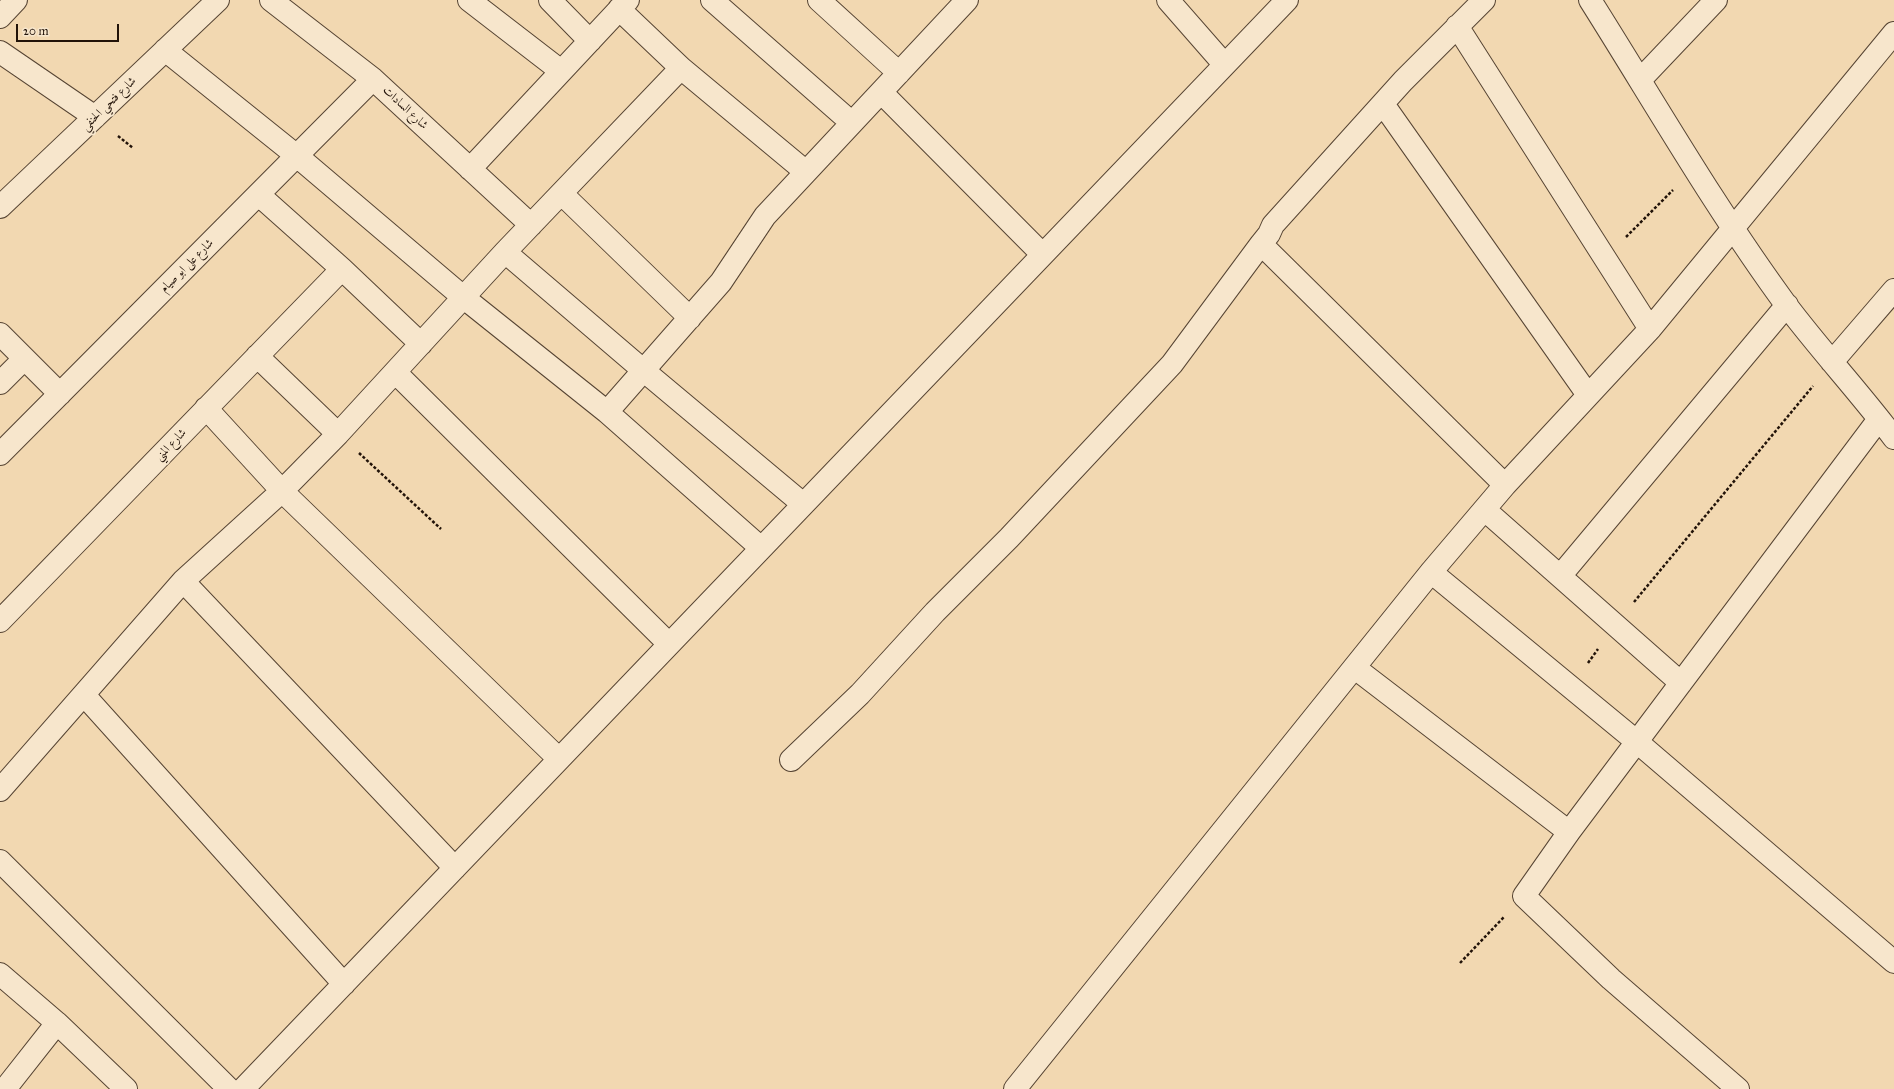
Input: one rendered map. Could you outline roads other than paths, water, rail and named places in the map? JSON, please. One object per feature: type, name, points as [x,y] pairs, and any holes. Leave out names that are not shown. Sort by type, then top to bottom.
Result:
[{"type":"street","points":[[0,17],[16,0]]},
{"type":"street","name":"شارع فتحي الحنفي","points":[[1,205],[218,0]]},
{"type":"street","name":"شارع السادات","points":[[271,0],[373,79],[531,225]]},
{"type":"street","points":[[469,0],[561,71]]},
{"type":"street","points":[[550,0],[590,41]]},
{"type":"street","points":[[712,0],[852,123]]},
{"type":"street","points":[[819,0],[899,73]]},
{"type":"street","points":[[607,412],[721,282],[765,216],[967,0]]},
{"type":"street","points":[[1168,0],[1224,64]]},
{"type":"street","points":[[243,1089],[1287,0]]},
{"type":"street","points":[[791,760],[860,694],[1172,364],[1269,234],[1273,226],[1383,104],[1457,26],[1484,0]]},
{"type":"street","points":[[1590,0],[1694,169],[1787,305],[1894,438]]},
{"type":"street","points":[[1640,80],[1716,0]]},
{"type":"street","points":[[470,169],[624,5],[681,68],[806,172]]},
{"type":"street","points":[[1457,26],[1650,329]]},
{"type":"street","points":[[1015,1089],[1431,572],[1505,485],[1650,329],[1894,33]]},
{"type":"street","points":[[165,50],[297,156],[463,297],[607,412],[761,548]]},
{"type":"street","points":[[0,52],[95,117]]},
{"type":"street","points":[[0,790],[183,581],[282,491],[338,434],[505,252],[681,68]]},
{"type":"street","name":"شارع على ابو صيام","points":[[0,454],[373,79]]},
{"type":"street","points":[[881,92],[1042,254]]},
{"type":"street","points":[[1383,104],[1588,395]]},
{"type":"street","points":[[562,194],[690,318]]},
{"type":"street","points":[[259,195],[342,269],[421,344]]},
{"type":"street","points":[[1261,244],[1505,485]]},
{"type":"street","points":[[505,252],[803,504]]},
{"type":"street","name":"شارع المني","points":[[0,621],[342,269]]},
{"type":"street","points":[[1832,362],[1894,290]]},
{"type":"street","points":[[1561,575],[1787,305]]},
{"type":"street","points":[[0,334],[60,394]]},
{"type":"street","points":[[257,356],[338,434]]},
{"type":"street","points":[[0,383],[24,359]]},
{"type":"street","points":[[395,372],[669,644]]},
{"type":"street","points":[[206,408],[282,491],[559,759]]},
{"type":"street","points":[[1738,1089],[1611,979],[1524,896],[1636,741],[1879,418]]},
{"type":"street","points":[[1485,510],[1561,575],[1681,683]]},
{"type":"street","points":[[1431,572],[1571,686],[1894,962]]},
{"type":"street","points":[[183,581],[456,868]]},
{"type":"street","points":[[1355,668],[1569,832]]},
{"type":"street","points":[[84,695],[344,984]]},
{"type":"street","points":[[0,861],[229,1089]]},
{"type":"street","points":[[0,974],[57,1023],[126,1089]]},
{"type":"street","points":[[5,1089],[57,1023]]}]
